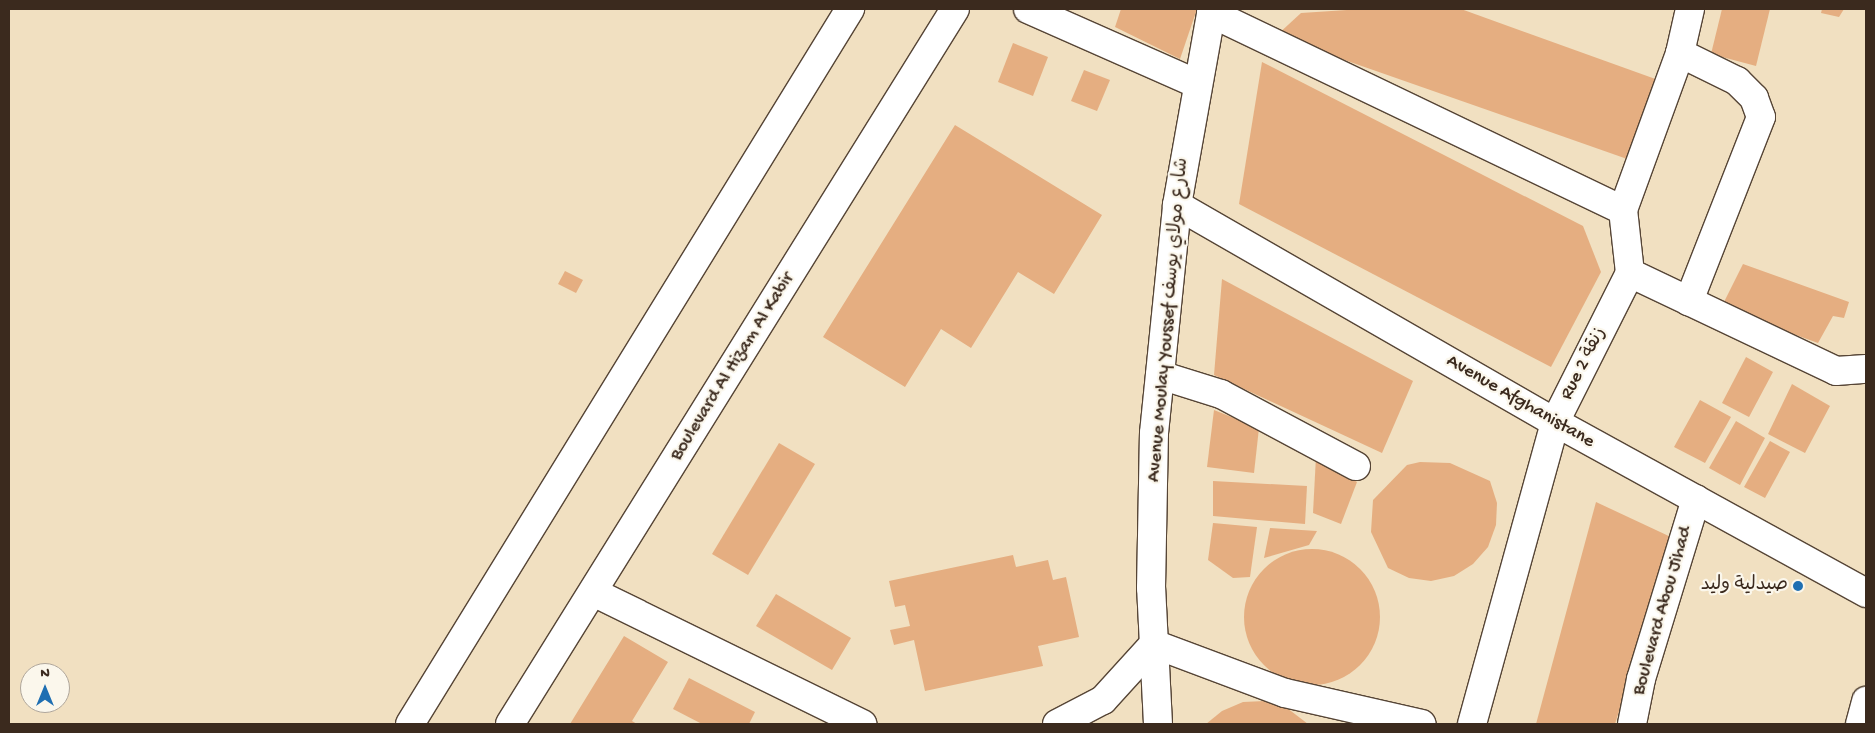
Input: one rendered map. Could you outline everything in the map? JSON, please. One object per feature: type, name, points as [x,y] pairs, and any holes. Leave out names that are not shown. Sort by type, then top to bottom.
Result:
[{"type":"street","points":[[410,724],[850,9]]},
{"type":"street","name":"Boulevard Al Hizam Al Kabir","points":[[510,724],[955,9]]},
{"type":"street","points":[[1028,9],[1196,83]]},
{"type":"street","points":[[1690,9],[1680,53],[1623,210],[1630,273],[1836,371],[1866,370]]},
{"type":"street","points":[[1211,11],[1623,210]]},
{"type":"street","name":"Avenue Moulay Youssef شارع مولاي يوسف","points":[[1158,724],[1154,644],[1153,482],[1160,375],[1177,205],[1196,83],[1211,11]]},
{"type":"street","points":[[1680,53],[1738,81],[1754,98],[1761,117],[1689,301]]},
{"type":"street","name":"Avenue Afghanistane","points":[[1177,205],[1555,422],[1866,593]]},
{"type":"street","name":"Rue 2 زنقة","points":[[1472,724],[1555,422],[1630,273]]},
{"type":"street","points":[[1160,375],[1221,394],[1356,466]]},
{"type":"street","name":"Boulevard Abou Jihad","points":[[1632,724],[1640,679],[1696,499]]},
{"type":"street","points":[[593,592],[862,724]]},
{"type":"street","points":[[1057,724],[1103,700],[1154,644],[1285,693],[1422,724]]},
{"type":"street","points":[[1860,724],[1866,701]]},
{"type":"building","points":[[1121,9],[1197,9],[1180,59],[1115,27]]},
{"type":"building","points":[[1362,9],[1461,9],[1661,81],[1630,160],[1276,36],[1301,13]]},
{"type":"building","points":[[1722,9],[1770,9],[1756,66],[1711,54]]},
{"type":"building","points":[[1822,9],[1844,9],[1839,17],[1821,13]]},
{"type":"building","points":[[1013,43],[1048,57],[1033,96],[998,82]]},
{"type":"building","points":[[1262,62],[1583,226],[1601,272],[1551,367],[1239,204]]},
{"type":"building","points":[[1084,70],[1110,80],[1097,111],[1071,101]]},
{"type":"building","points":[[955,125],[1102,215],[1054,294],[1018,272],[971,348],[941,329],[905,387],[823,337]]},
{"type":"building","points":[[1743,264],[1849,302],[1844,318],[1833,316],[1818,343],[1721,308]]},
{"type":"building","points":[[565,271],[583,280],[576,293],[558,284]]},
{"type":"building","points":[[1222,279],[1413,381],[1382,453],[1214,375]]},
{"type":"building","points":[[1746,357],[1773,372],[1749,417],[1722,403]]},
{"type":"building","points":[[1792,384],[1830,406],[1805,453],[1768,434]]},
{"type":"building","points":[[1700,400],[1731,417],[1705,463],[1674,447]]},
{"type":"building","points":[[1214,410],[1259,428],[1254,473],[1207,467]]},
{"type":"building","points":[[1736,421],[1765,438],[1740,485],[1709,468]]},
{"type":"building","points":[[1770,441],[1790,452],[1765,498],[1744,487]]},
{"type":"building","points":[[779,443],[815,464],[748,575],[712,554]]},
{"type":"building","points":[[1316,456],[1357,482],[1341,524],[1313,513]]},
{"type":"building","points":[[1420,462],[1450,463],[1490,481],[1497,503],[1496,525],[1488,547],[1473,564],[1454,576],[1431,581],[1409,578],[1388,568],[1371,532],[1373,500],[1407,465]]},
{"type":"building","points":[[1213,481],[1307,486],[1305,524],[1213,516]]},
{"type":"building","points":[[1596,502],[1673,538],[1615,724],[1536,724]]},
{"type":"building","points":[[1213,523],[1257,527],[1250,577],[1233,578],[1208,560]]},
{"type":"building","points":[[1270,528],[1317,531],[1309,545],[1264,558]]},
{"type":"building","points":[[1312,549],[1338,554],[1350,560],[1360,569],[1369,579],[1375,591],[1380,617],[1375,643],[1369,655],[1360,665],[1350,674],[1338,680],[1312,685],[1286,680],[1274,674],[1264,665],[1255,655],[1249,643],[1244,617],[1249,591],[1255,579],[1264,569],[1274,560],[1286,554]]},
{"type":"building","points":[[1013,555],[1016,567],[1048,560],[1053,580],[1066,577],[1079,637],[1038,646],[1043,666],[925,691],[914,640],[894,645],[890,630],[910,626],[905,605],[895,607],[889,581]]},
{"type":"building","points":[[776,594],[851,638],[832,670],[756,626]]},
{"type":"building","points":[[624,636],[668,662],[632,721],[637,724],[570,724]]},
{"type":"building","points":[[689,678],[755,712],[749,724],[702,724],[673,709]]},
{"type":"building","points":[[1265,701],[1287,708],[1308,724],[1206,724],[1222,711],[1243,702]]},
{"type":"place","name":"صيدلية وليد","points":[[1798,586]]}]
